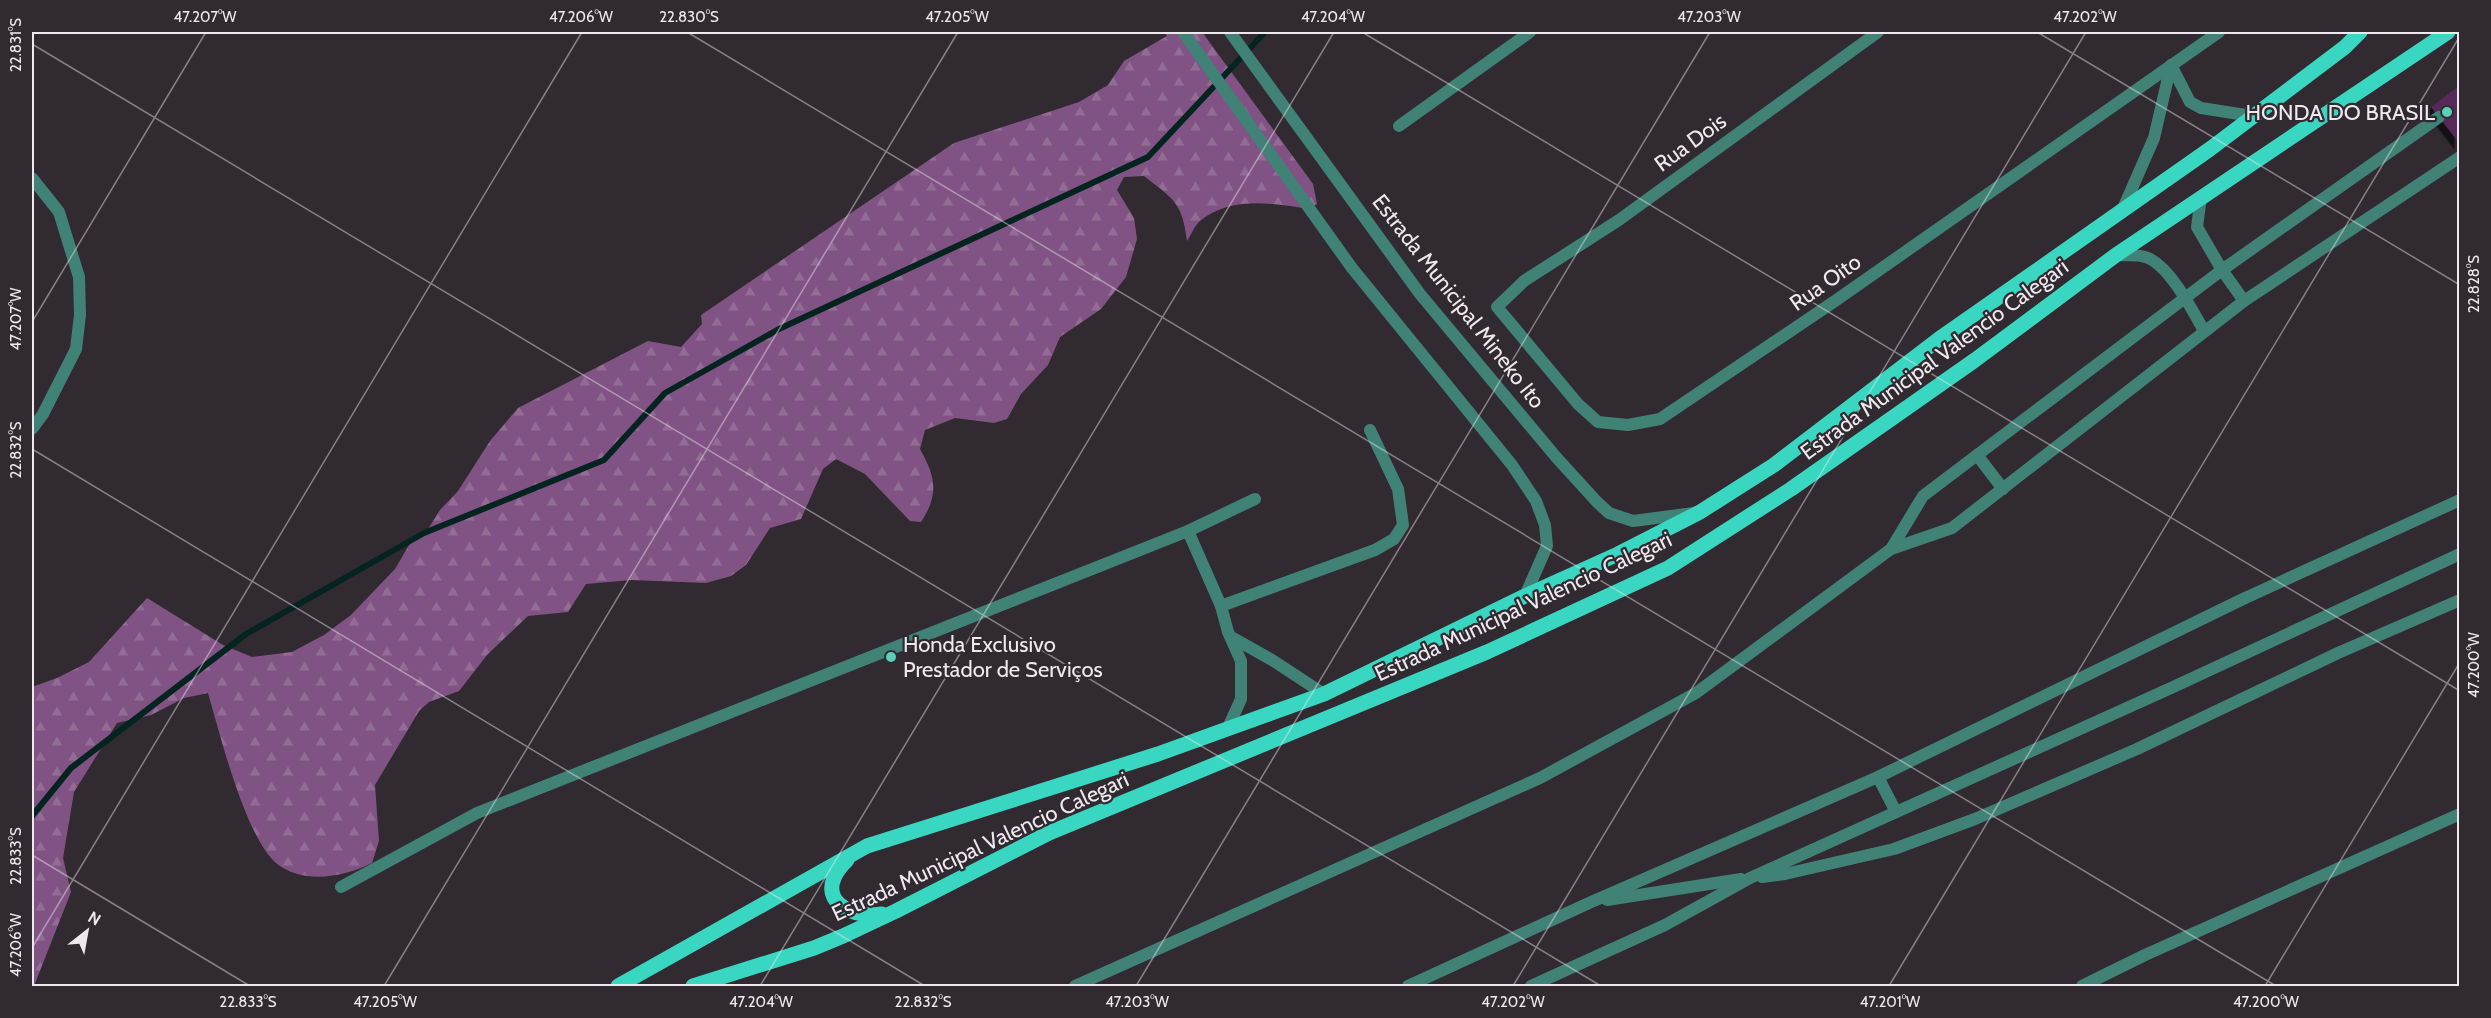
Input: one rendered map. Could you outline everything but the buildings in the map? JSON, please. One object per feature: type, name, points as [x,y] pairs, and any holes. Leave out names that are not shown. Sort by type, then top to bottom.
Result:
[{"type":"main road","name":"Estrada Municipal Valencio Calegari","points":[[618,987],[867,846],[1074,782],[1324,694],[1525,596],[1618,554],[1700,512],[1774,465],[1939,339],[2122,211],[2252,116],[2345,47],[2360,32]]},
{"type":"main road","name":"Estrada Municipal Valencio Calegari","points":[[693,987],[814,948],[896,911],[1049,833],[1487,652],[1668,568],[1772,502],[1975,360],[2116,255],[2448,32]]},
{"type":"main road","points":[[867,846],[841,866],[833,880],[832,895],[840,906],[856,914],[867,916],[896,911]]},
{"type":"street","name":"Estrada Municipal Mineko Ito","points":[[1230,32],[1420,294],[1556,457],[1597,502],[1609,513],[1633,521],[1700,512]]},
{"type":"street","points":[[1399,126],[1530,32]]},
{"type":"street","name":"Rua Dois","points":[[1524,282],[1619,220],[1878,32]]},
{"type":"street","name":"Rua Oito","points":[[1524,282],[1497,307],[1578,404],[1598,422],[1628,425],[1660,419],[1835,301],[2219,32]]},
{"type":"street","points":[[1185,34],[1237,110],[1352,268],[1512,465],[1536,501],[1545,525],[1547,546],[1525,596]]},
{"type":"street","points":[[2171,65],[2190,102],[2201,108],[2252,116]]},
{"type":"street","points":[[2122,211],[2154,138],[2171,65]]},
{"type":"street","points":[[1891,549],[1923,496],[2222,270],[2439,117]]},
{"type":"street","points":[[1075,987],[1540,778],[1696,693],[1891,549],[1952,528],[2244,301],[2460,157]]},
{"type":"street","points":[[32,178],[59,212],[79,277],[80,315],[76,349],[43,414],[32,429]]},
{"type":"street","points":[[2200,197],[2197,227],[2222,270],[2244,301]]},
{"type":"street","points":[[2116,255],[2145,257],[2157,263],[2185,298],[2204,331]]},
{"type":"street","points":[[1221,606],[1375,550],[1394,538],[1403,525],[1398,489],[1370,430]]},
{"type":"street","points":[[1977,455],[2003,489]]},
{"type":"street","points":[[341,887],[477,813],[1188,531],[1255,499]]},
{"type":"street","points":[[1408,987],[1588,903],[1878,777],[2243,599],[2460,500]]},
{"type":"street","points":[[1188,531],[1221,606],[1241,661],[1241,699],[1227,730]]},
{"type":"street","points":[[1531,987],[1665,925],[1750,878],[2171,688],[2460,554]]},
{"type":"street","points":[[1588,903],[1785,874],[1894,849],[1976,819],[2137,749],[2338,653],[2460,600]]},
{"type":"street","points":[[1233,638],[1324,694]]},
{"type":"street","points":[[1878,777],[1896,812]]},
{"type":"street","points":[[2082,987],[2145,955],[2460,814]]},
{"type":"green space","points":[[1164,32],[1202,32],[1313,184],[1317,204],[1309,209],[1253,203],[1225,208],[1200,221],[1187,241],[1182,217],[1175,202],[1144,176],[1124,177],[1117,190],[1134,218],[1137,239],[1126,277],[1101,309],[1060,337],[1048,365],[1021,394],[1007,419],[994,423],[955,418],[925,430],[920,449],[932,477],[933,494],[921,522],[910,521],[865,474],[836,459],[823,469],[801,519],[770,528],[746,565],[731,576],[706,583],[632,580],[586,584],[568,612],[528,616],[487,655],[459,691],[429,702],[419,711],[375,785],[379,841],[372,863],[361,868],[336,875],[311,876],[287,870],[276,863],[265,850],[244,808],[208,693],[184,698],[151,715],[117,723],[74,792],[63,858],[71,892],[34,986],[32,986],[32,687],[89,662],[147,598],[223,645],[252,657],[292,652],[324,635],[351,615],[395,569],[412,540],[425,534],[440,510],[458,491],[490,441],[518,408],[648,341],[681,347],[702,324],[701,315],[954,143],[1079,102],[1108,85],[1124,61],[1167,36]]},
{"type":"waterway","points":[[32,816],[71,768],[246,634],[424,533],[604,460],[665,393],[779,329],[1148,157],[1265,32]]},
{"type":"place","name":"HONDA DO BRASIL","points":[[2447,112]]},
{"type":"place","name":"Honda Exclusivo Prestador de Serviços","points":[[891,657]]}]
